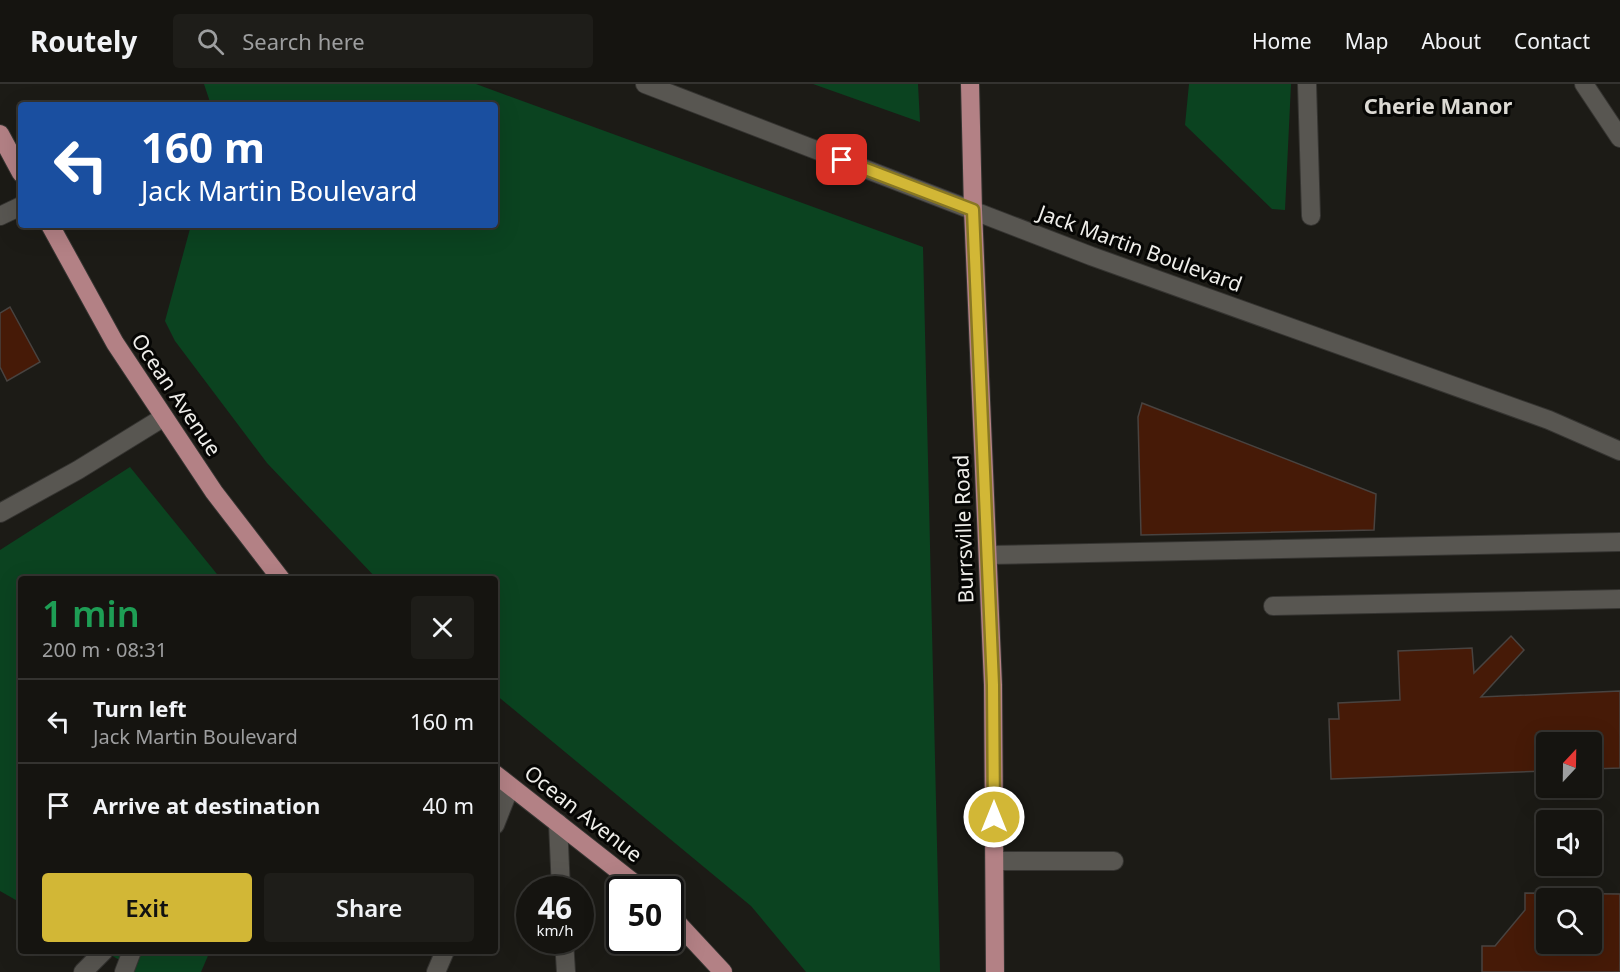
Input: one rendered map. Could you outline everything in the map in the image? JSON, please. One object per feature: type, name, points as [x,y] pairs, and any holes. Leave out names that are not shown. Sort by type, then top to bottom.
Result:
[{"type":"main road","name":"Burrsville Road","points":[[970,84],[973,210],[993,685],[996,972]]},
{"type":"main road","points":[[0,135],[18,168]]},
{"type":"main road","name":"Ocean Avenue","points":[[52,228],[115,343],[214,492],[277,576]]},
{"type":"main road","name":"Ocean Avenue","points":[[498,777],[626,876]]},
{"type":"main road","points":[[684,930],[723,972]]},
{"type":"street","name":"Jack Martin Boulevard","points":[[645,84],[1091,256],[1549,420],[1620,451]]},
{"type":"street","points":[[1307,84],[1311,216]]},
{"type":"street","points":[[1584,84],[1620,138]]},
{"type":"street","points":[[0,216],[18,207]]},
{"type":"street","points":[[0,513],[78,470],[164,417]]},
{"type":"street","points":[[988,555],[1620,542]]},
{"type":"street","points":[[1273,606],[1620,599]]},
{"type":"street","points":[[498,817],[510,787]]},
{"type":"street","points":[[558,823],[560,876]]},
{"type":"street","points":[[995,861],[1114,861]]},
{"type":"street","points":[[83,972],[101,954]]},
{"type":"street","points":[[124,972],[131,954]]},
{"type":"street","points":[[436,972],[444,954]]},
{"type":"street","points":[[565,954],[566,972]]},
{"type":"green space","points":[[204,84],[476,84],[923,247],[940,972],[806,972],[751,906],[498,696],[498,576],[374,576],[267,463],[175,341],[165,321],[190,228],[498,228],[498,102],[210,102]]},
{"type":"green space","points":[[813,84],[918,84],[920,122]]},
{"type":"green space","points":[[1189,84],[1291,84],[1285,210],[1272,209],[1185,125]]},
{"type":"green space","points":[[130,467],[219,576],[18,576],[18,901],[0,891],[0,550]]},
{"type":"green space","points":[[109,954],[209,954],[201,972],[116,972],[121,961]]},
{"type":"building","points":[[10,307],[40,362],[7,381],[0,367],[0,313]]},
{"type":"building","points":[[1142,403],[1376,494],[1374,530],[1141,535],[1138,417]]},
{"type":"building","points":[[1511,636],[1524,650],[1481,697],[1620,691],[1620,768],[1602,769],[1602,732],[1536,732],[1536,771],[1331,779],[1329,719],[1339,719],[1338,703],[1400,700],[1398,651],[1472,648],[1474,673]]},
{"type":"building","points":[[1525,893],[1536,893],[1536,954],[1602,954],[1602,894],[1620,894],[1620,972],[1482,972],[1482,946],[1495,946],[1525,910]]},
{"type":"district","name":"Cherie Manor","points":[[1438,106]]},
{"type":"route","points":[[842,160],[973,210],[993,685],[994,817]]}]
